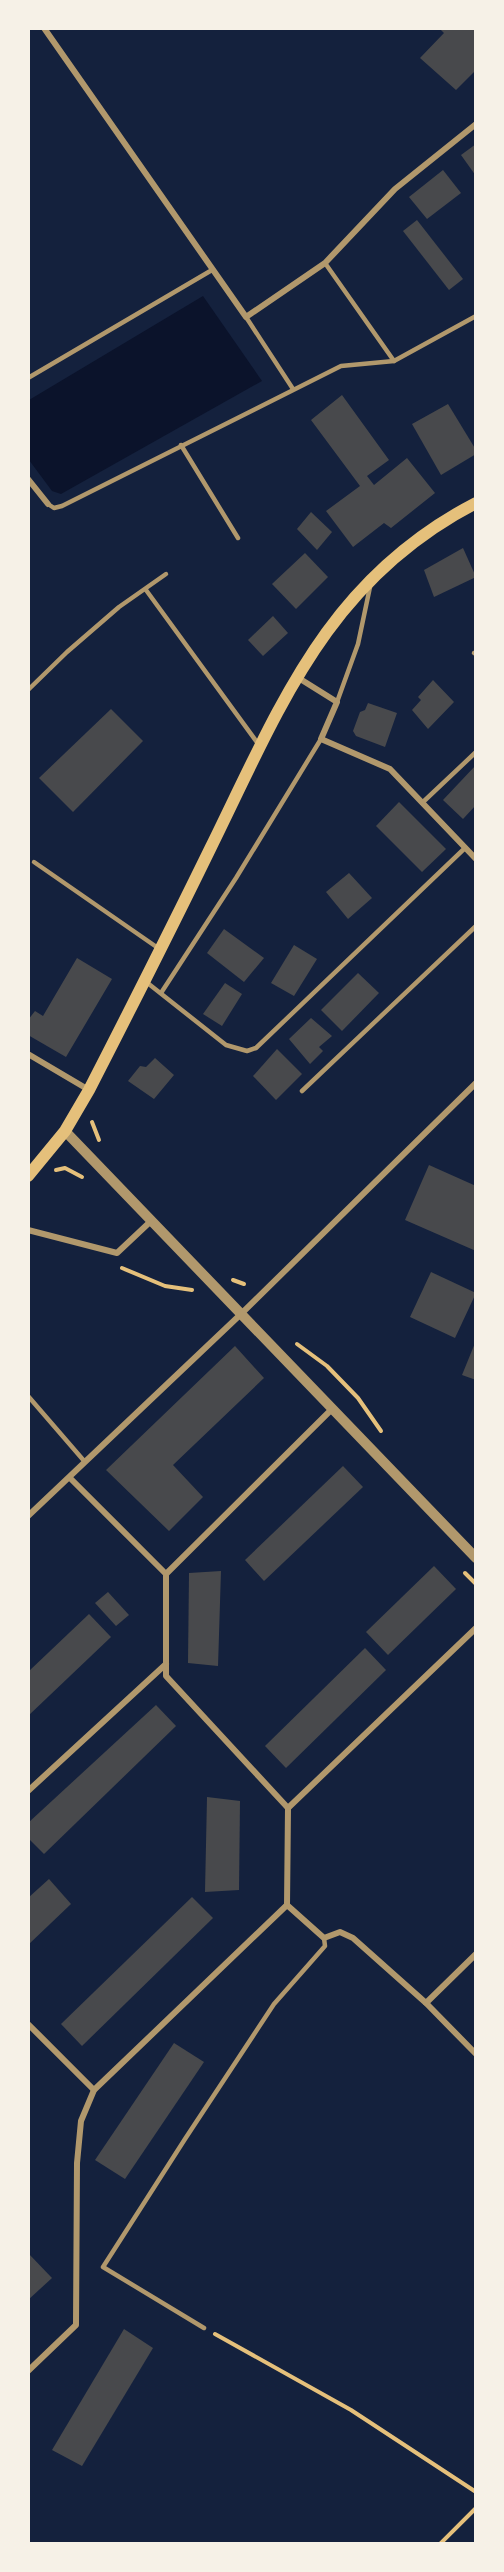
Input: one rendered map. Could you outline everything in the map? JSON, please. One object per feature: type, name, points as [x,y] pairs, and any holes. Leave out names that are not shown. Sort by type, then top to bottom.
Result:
[{"type":"main road","points":[[28,1176],[65,1131],[89,1090],[296,676],[349,602],[429,530],[476,503]]},
{"type":"street","points":[[44,28],[246,317],[326,263],[396,189],[476,124]]},
{"type":"street","points":[[28,479],[48,504]]},
{"type":"street","points":[[296,676],[338,702],[321,739],[390,769],[474,855]]},
{"type":"street","points":[[28,1054],[89,1090]]},
{"type":"street","points":[[28,1516],[241,1314],[476,1083]]},
{"type":"street","points":[[65,1131],[476,1558]]},
{"type":"street","points":[[28,1230],[117,1253],[151,1221]]},
{"type":"street","points":[[166,1574],[333,1408]]},
{"type":"street","points":[[28,2371],[76,2325],[77,2163],[81,2121],[94,2090],[286,1905],[288,1808],[166,1676],[166,1574],[70,1478]]},
{"type":"street","points":[[288,1808],[476,1628]]},
{"type":"street","points":[[28,1791],[166,1664]]},
{"type":"street","points":[[286,1905],[324,1938],[340,1932],[352,1938],[426,2003],[476,2054]]},
{"type":"street","points":[[426,2003],[476,1954]]},
{"type":"street","points":[[28,2024],[94,2090]]},
{"type":"lane","points":[[326,263],[394,362]]},
{"type":"lane","points":[[28,378],[212,270]]},
{"type":"lane","points":[[48,504],[58,508],[293,388],[341,366],[394,362],[476,316]]},
{"type":"lane","points":[[246,317],[293,388]]},
{"type":"lane","points":[[181,445],[238,538]]},
{"type":"lane","points":[[28,690],[119,607],[166,574]]},
{"type":"lane","points":[[338,702],[358,644],[372,580]]},
{"type":"lane","points":[[146,590],[260,747]]},
{"type":"lane","points":[[161,993],[236,878],[321,739]]},
{"type":"lane","points":[[422,803],[476,752]]},
{"type":"lane","points":[[145,981],[226,1045],[247,1051],[264,1042],[465,848]]},
{"type":"lane","points":[[34,862],[160,950]]},
{"type":"lane","points":[[302,1091],[476,926]]},
{"type":"lane","points":[[28,1396],[86,1463]]},
{"type":"lane","points":[[204,2328],[103,2267],[184,2139],[274,2004],[325,1946],[324,1938]]},
{"type":"path","points":[[92,1120],[93,1128]]},
{"type":"path","points":[[292,1340],[327,1366],[358,1398],[386,1437]]},
{"type":"path","points":[[204,2328],[351,2410],[476,2492]]},
{"type":"path","points":[[440,2544],[476,2508]]},
{"type":"water","points":[[203,296],[262,381],[61,494],[52,491],[29,460],[29,400]]},
{"type":"building","points":[[439,28],[476,28],[476,70],[456,90],[420,58],[444,33]]},
{"type":"building","points":[[476,144],[476,176],[461,155]]},
{"type":"building","points":[[443,170],[461,193],[427,219],[409,197]]},
{"type":"building","points":[[417,220],[463,279],[449,290],[403,231]]},
{"type":"building","points":[[342,395],[389,460],[367,476],[374,485],[407,458],[435,493],[391,528],[384,523],[353,547],[326,511],[360,486],[311,420]]},
{"type":"building","points":[[448,404],[476,450],[476,454],[441,475],[412,424]]},
{"type":"building","points":[[311,512],[332,532],[317,550],[297,529]]},
{"type":"building","points":[[463,548],[476,577],[434,597],[424,570]]},
{"type":"building","points":[[305,553],[328,577],[296,609],[272,584]]},
{"type":"building","points":[[273,616],[288,633],[263,656],[248,640]]},
{"type":"building","points":[[433,680],[454,702],[428,729],[412,710],[421,700],[418,697]]},
{"type":"building","points":[[368,703],[397,713],[385,747],[356,736],[353,731],[360,712],[365,710]]},
{"type":"building","points":[[111,709],[143,741],[73,812],[39,778]]},
{"type":"building","points":[[476,765],[476,805],[463,819],[443,800]]},
{"type":"building","points":[[399,802],[446,849],[422,872],[376,826]]},
{"type":"building","points":[[349,873],[372,898],[348,919],[326,892]]},
{"type":"building","points":[[224,929],[264,958],[244,982],[207,953]]},
{"type":"building","points":[[294,945],[317,959],[294,996],[271,983]]},
{"type":"building","points":[[77,958],[112,979],[66,1057],[28,1035],[28,1020],[35,1011],[43,1016]]},
{"type":"building","points":[[358,973],[379,993],[342,1031],[321,1010]]},
{"type":"building","points":[[225,983],[242,994],[222,1026],[203,1014]]},
{"type":"building","points":[[311,1018],[332,1036],[319,1047],[323,1051],[310,1064],[289,1039]]},
{"type":"building","points":[[277,1049],[302,1074],[276,1100],[253,1076]]},
{"type":"building","points":[[155,1058],[174,1075],[154,1099],[128,1081],[140,1066],[146,1067]]},
{"type":"building","points":[[429,1165],[476,1186],[476,1251],[405,1220]]},
{"type":"building","points":[[431,1272],[476,1293],[455,1338],[410,1317]]},
{"type":"building","points":[[476,1343],[476,1380],[462,1375]]},
{"type":"building","points":[[235,1346],[264,1378],[173,1465],[203,1497],[169,1531],[106,1470]]},
{"type":"building","points":[[343,1466],[363,1487],[264,1581],[245,1560]]},
{"type":"building","points":[[434,1566],[456,1589],[388,1655],[366,1632]]},
{"type":"building","points":[[221,1571],[218,1666],[188,1663],[189,1573]]},
{"type":"building","points":[[108,1592],[129,1615],[116,1626],[95,1603]]},
{"type":"building","points":[[89,1614],[111,1637],[28,1716],[28,1672]]},
{"type":"building","points":[[365,1648],[386,1670],[286,1768],[265,1746]]},
{"type":"building","points":[[156,1705],[176,1726],[44,1854],[28,1838],[28,1823]]},
{"type":"building","points":[[207,1797],[240,1801],[239,1890],[205,1892]]},
{"type":"building","points":[[49,1879],[71,1904],[28,1945],[28,1898]]},
{"type":"building","points":[[192,1897],[213,1918],[82,2046],[61,2024]]},
{"type":"building","points":[[174,2043],[204,2062],[125,2179],[95,2160]]},
{"type":"building","points":[[28,2253],[52,2278],[28,2300]]},
{"type":"building","points":[[124,2329],[153,2348],[82,2466],[52,2450]]}]
